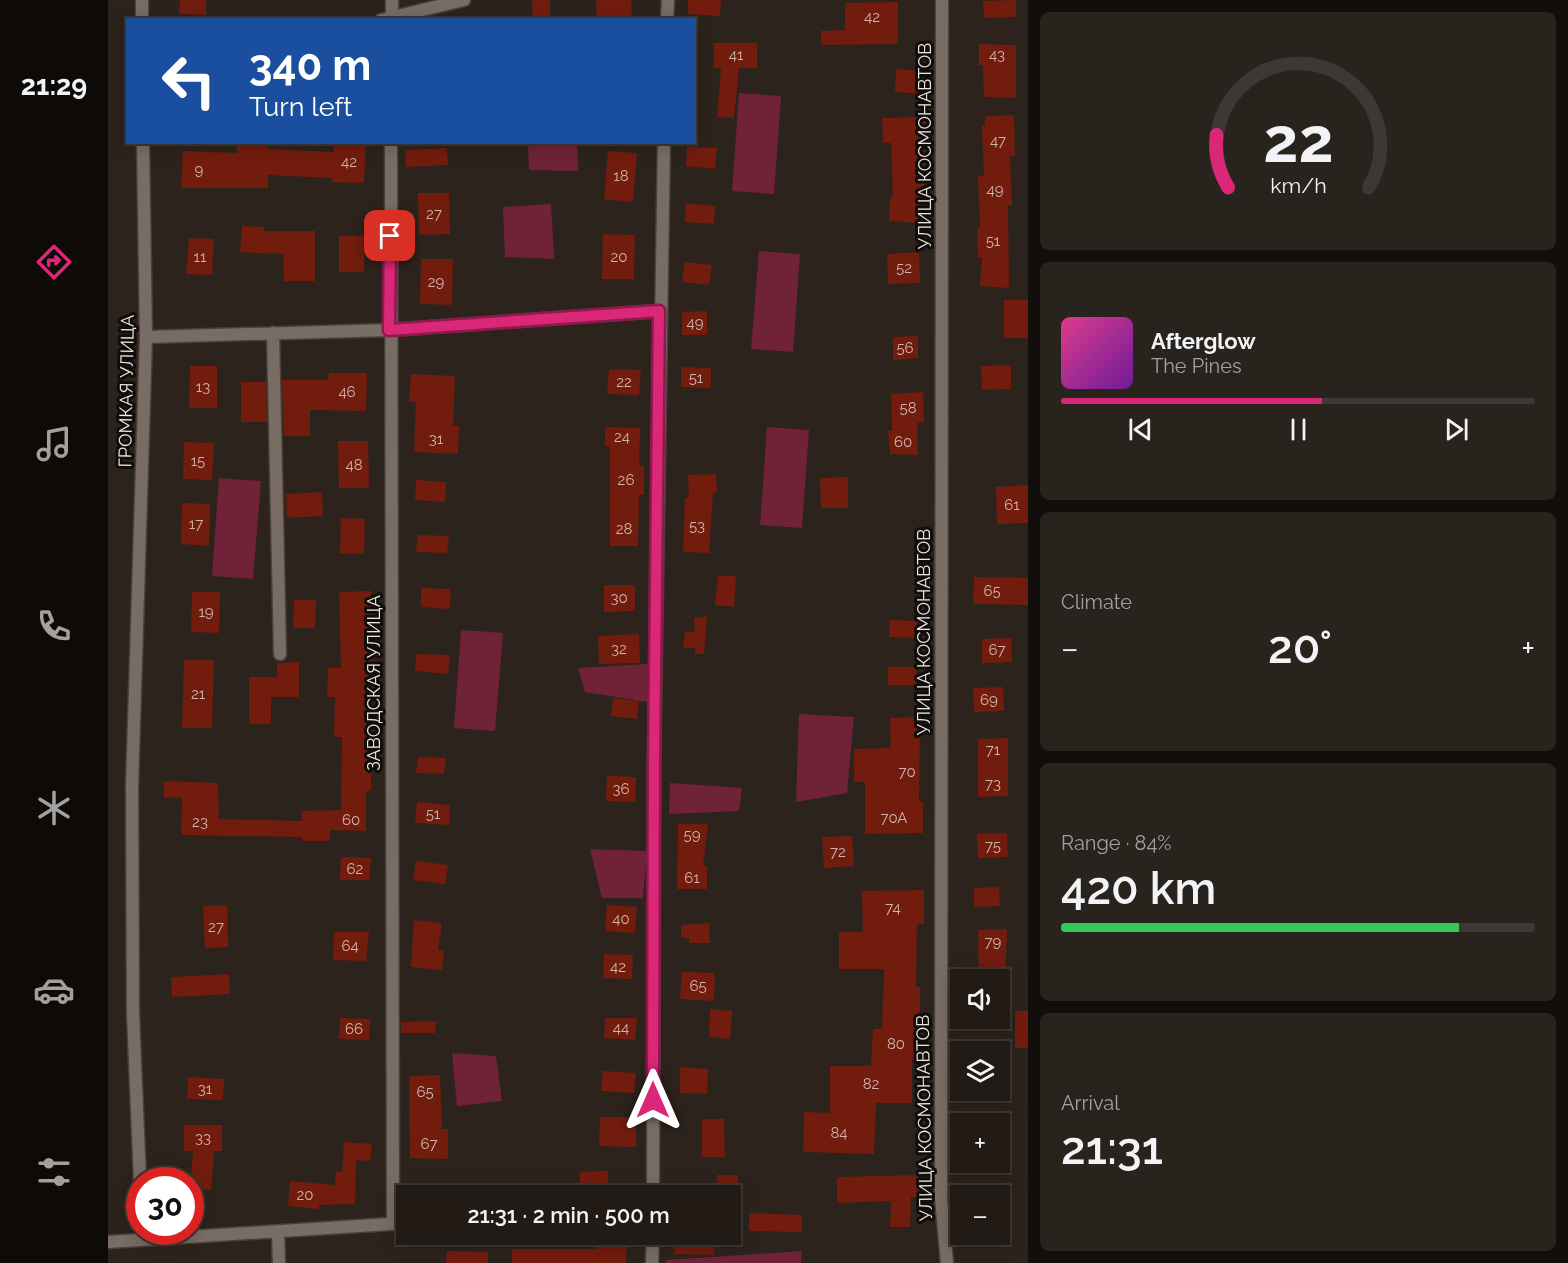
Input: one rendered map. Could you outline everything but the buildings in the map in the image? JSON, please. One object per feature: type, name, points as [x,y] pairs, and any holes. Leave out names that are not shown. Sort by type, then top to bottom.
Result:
[{"type":"street","points":[[142,0],[142,18]]},
{"type":"street","points":[[388,18],[392,0]]},
{"type":"street","points":[[392,18],[464,0]]},
{"type":"street","points":[[668,0],[668,18]]},
{"type":"street","name":"УЛИЦА КОСМОНАВТОВ","points":[[942,0],[941,1198],[947,1263]]},
{"type":"street","name":"ГРОМКАЯ УЛИЦА","points":[[139,1167],[133,1014],[132,787],[146,337],[143,144]]},
{"type":"street","name":"ЗАВОДСКАЯ УЛИЦА","points":[[391,144],[389,330],[393,1224]]},
{"type":"street","points":[[653,1185],[654,764],[659,311],[664,144]]},
{"type":"street","points":[[146,337],[389,330],[659,311]]},
{"type":"street","points":[[273,333],[280,654]]},
{"type":"street","points":[[204,1234],[278,1233],[396,1224]]},
{"type":"street","points":[[278,1233],[279,1263]]},
{"type":"street","points":[[108,1242],[126,1238]]},
{"type":"street","points":[[652,1263],[653,1245]]},
{"type":"shaded area","points":[[739,93],[781,96],[774,194],[732,191]]},
{"type":"shaded area","points":[[528,144],[577,144],[578,171],[529,170]]},
{"type":"shaded area","points":[[551,204],[554,259],[505,257],[503,207]]},
{"type":"shaded area","points":[[759,251],[800,254],[793,352],[751,349]]},
{"type":"shaded area","points":[[767,427],[809,430],[802,528],[760,525]]},
{"type":"shaded area","points":[[219,478],[261,481],[253,579],[212,576]]},
{"type":"shaded area","points":[[461,630],[503,633],[495,731],[454,728]]},
{"type":"shaded area","points":[[648,664],[647,702],[585,692],[578,668]]},
{"type":"shaded area","points":[[799,714],[854,717],[847,793],[796,802]]},
{"type":"shaded area","points":[[670,783],[742,788],[739,811],[669,814]]},
{"type":"shaded area","points":[[590,849],[647,851],[643,898],[602,898]]},
{"type":"shaded area","points":[[452,1053],[496,1056],[502,1101],[457,1106]]},
{"type":"shaded area","points":[[802,1251],[801,1263],[665,1263],[666,1260]]},
{"type":"route","points":[[390,236],[389,330],[659,311],[653,1100]]}]
